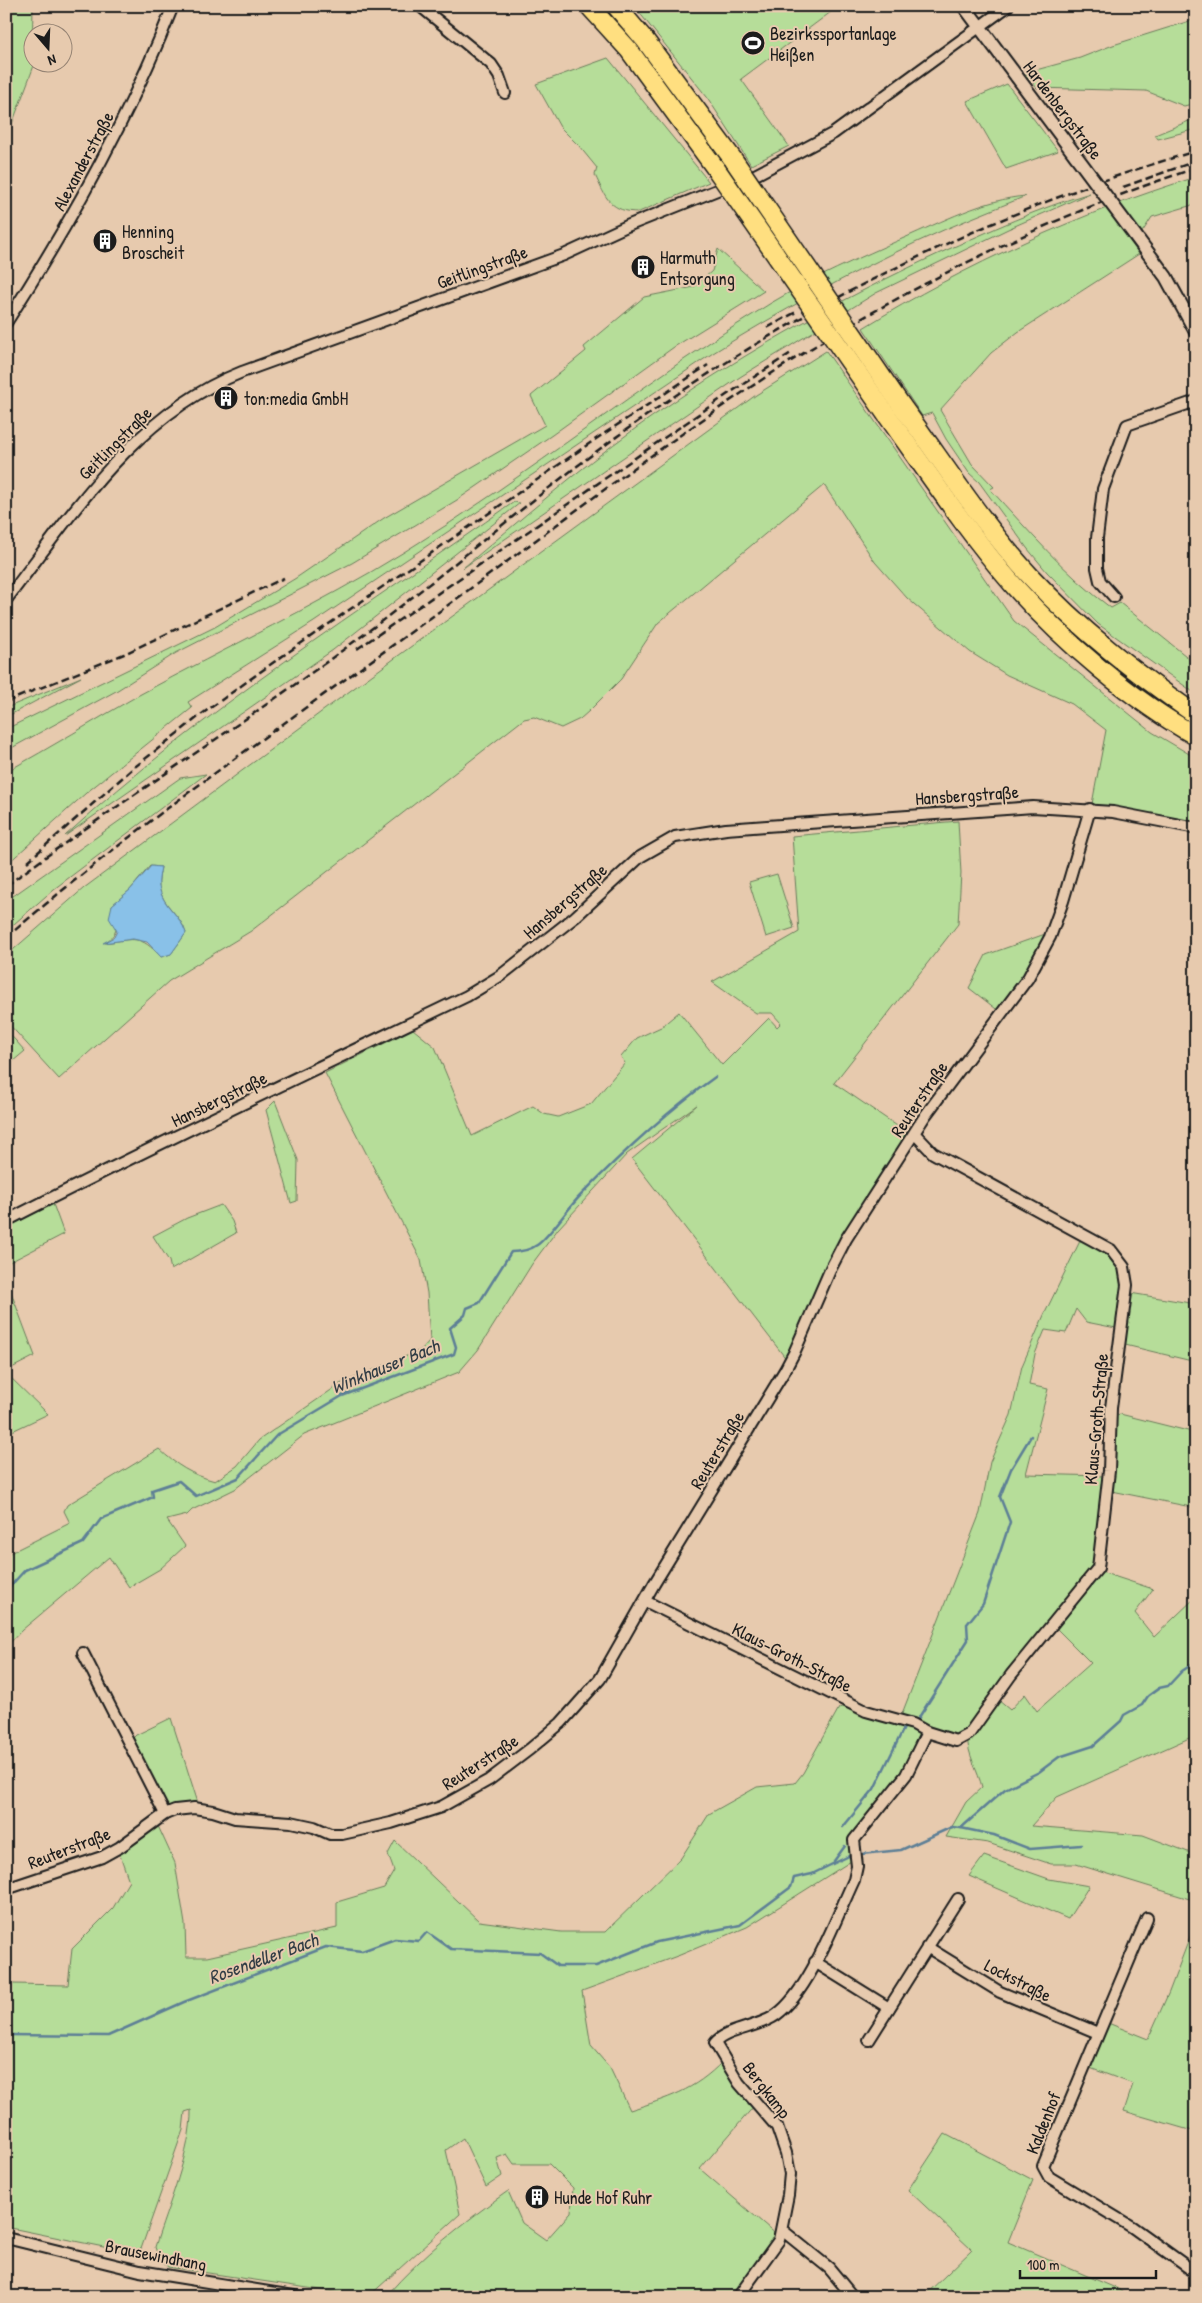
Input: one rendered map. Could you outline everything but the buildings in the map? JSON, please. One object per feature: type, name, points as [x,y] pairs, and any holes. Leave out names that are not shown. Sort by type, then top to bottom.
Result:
[{"type":"highway","points":[[589,6],[634,57],[894,409],[1030,576],[1090,635],[1142,678],[1196,714]]},
{"type":"highway","points":[[616,6],[651,48],[735,162],[974,536],[1016,587],[1081,651],[1132,693],[1196,736]]},
{"type":"street","name":"Alexanderstraße","points":[[6,323],[84,197],[133,99],[173,6]]},
{"type":"street","points":[[420,6],[491,64],[499,76],[505,93]]},
{"type":"street","name":"Hardenbergstraße","points":[[964,6],[1166,277],[1196,332]]},
{"type":"street","name":"Geitlingstraße","points":[[6,600],[96,481],[116,460],[156,423],[207,389],[242,372],[572,252],[636,223],[757,174],[834,133],[1008,6]]},
{"type":"street","points":[[1114,597],[1100,581],[1097,568],[1097,538],[1103,489],[1127,425],[1196,401]]},
{"type":"street","name":"Hansbergstraße","points":[[6,1221],[113,1167],[467,996],[500,976],[575,917],[640,857],[676,837],[726,828],[1033,807],[1090,810],[1196,828]]},
{"type":"street","name":"Reuterstraße","points":[[6,1889],[102,1857],[120,1847],[165,1814],[174,1810],[203,1810],[235,1818],[298,1824],[314,1827],[330,1834],[359,1831],[441,1807],[489,1780],[530,1749],[568,1716],[600,1679],[794,1353],[830,1268],[846,1240],[925,1116],[957,1070],[1023,985],[1050,937],[1090,810]]},
{"type":"street","name":"Klaus-Groth-Straße","points":[[645,1602],[866,1712],[913,1724],[927,1732],[952,1741],[959,1741],[969,1734],[1011,1675],[1098,1568],[1109,1471],[1111,1408],[1127,1285],[1124,1268],[1111,1250],[933,1153],[915,1134]]},
{"type":"street","points":[[83,1653],[165,1814]]},
{"type":"street","name":"Bergkamp","points":[[738,2297],[775,2247],[782,2230],[790,2184],[788,2163],[783,2143],[773,2121],[745,2092],[715,2043],[724,2035],[760,2024],[782,2010],[797,1993],[815,1962],[854,1880],[857,1855],[854,1840],[906,1775],[927,1732]]},
{"type":"street","points":[[869,2040],[958,1899]]},
{"type":"street","name":"Kaldenhof","points":[[1146,1918],[1044,2159],[1044,2170],[1049,2177],[1132,2227],[1196,2273]]},
{"type":"street","name":"Lockstraße","points":[[927,1947],[1000,1992],[1098,2033]]},
{"type":"street","points":[[815,1962],[889,2008]]},
{"type":"street","points":[[782,2230],[829,2268],[853,2297]]},
{"type":"street","name":"Brausewindhang","points":[[6,2238],[140,2270],[300,2297]]},
{"type":"green space","points":[[6,6],[33,6],[33,22],[22,22],[22,72],[32,72],[6,140]]},
{"type":"green space","points":[[634,6],[839,6],[741,79],[789,146],[751,165],[707,97]]},
{"type":"green space","points":[[1196,19],[1196,103],[1184,106],[1146,91],[1037,88],[1025,73],[1080,58],[1113,45]]},
{"type":"green space","points":[[608,58],[709,182],[639,212],[621,209],[610,202],[595,175],[597,168],[560,127],[536,84]]},
{"type":"green space","points":[[1007,84],[1058,151],[1006,169],[967,101]]},
{"type":"green space","points":[[1196,118],[1196,129],[1158,139],[1155,135]]},
{"type":"green space","points":[[1196,177],[1196,204],[1152,217],[1143,231],[1128,239],[1139,254],[1018,332],[991,353],[940,410],[972,464],[994,487],[990,489],[1063,567],[1111,608],[1120,603],[1196,664],[1196,694],[1098,624],[1047,572],[979,482],[969,473],[946,439],[932,413],[922,416],[863,328],[943,282],[1025,242],[1110,207]]},
{"type":"green space","points":[[1090,193],[1008,229],[876,293],[740,377],[463,568],[548,496],[614,444],[672,403],[784,333],[861,291],[940,253],[1033,213]]},
{"type":"green space","points":[[1026,196],[931,236],[839,281],[713,353],[314,622],[188,702],[192,708],[86,793],[6,865],[6,772],[139,695],[306,608],[404,552],[497,491],[678,364],[771,303],[853,261],[933,225],[979,206]]},
{"type":"green space","points":[[718,249],[764,291],[674,347],[552,435],[457,500],[352,563],[176,653],[116,691],[6,751],[6,729],[215,627],[296,578],[384,518],[545,425],[531,396],[586,351],[584,347],[644,297],[694,287],[712,271]]},
{"type":"green space","points":[[826,351],[1014,621],[1152,732],[1196,758],[1196,823],[1092,804],[1106,730],[1072,704],[1007,675],[970,652],[907,598],[875,562],[824,485],[658,623],[621,679],[580,719],[561,728],[534,717],[524,719],[251,931],[169,981],[59,1079],[6,1021],[6,956],[84,888],[328,707],[756,395]],"holes":[[[150,866],[161,867],[159,882],[161,894],[180,920],[186,933],[171,954],[161,957],[142,941],[123,940],[105,943],[116,930],[112,905],[130,890]]]},
{"type":"green space","points":[[514,502],[520,503],[333,650],[65,836],[118,790],[228,703],[342,621]]},
{"type":"green space","points":[[81,677],[6,717],[6,708]]},
{"type":"green space","points":[[206,774],[54,889],[6,931],[6,901],[180,778]]},
{"type":"green space","points":[[958,821],[961,873],[958,924],[834,1083],[909,1134],[844,1238],[787,1360],[632,1159],[697,1105],[627,1154],[558,1229],[532,1264],[478,1350],[459,1372],[304,1435],[235,1489],[192,1510],[187,1515],[167,1520],[185,1546],[160,1569],[129,1587],[109,1557],[22,1630],[6,1647],[6,1555],[70,1523],[64,1511],[67,1505],[159,1449],[185,1469],[215,1481],[237,1466],[259,1440],[340,1384],[421,1350],[430,1340],[427,1293],[421,1260],[325,1073],[413,1029],[435,1047],[472,1136],[533,1106],[544,1114],[558,1117],[591,1104],[625,1063],[621,1057],[637,1038],[661,1027],[679,1012],[722,1065],[769,1018],[777,1027],[781,1023],[772,1013],[756,1013],[712,982],[799,932],[792,836]]},
{"type":"green space","points":[[777,874],[794,928],[766,937],[749,882]]},
{"type":"green space","points":[[1048,933],[1030,969],[1000,1012],[969,988],[986,955]]},
{"type":"green space","points":[[6,1030],[25,1051],[6,1067]]},
{"type":"green space","points":[[275,1101],[298,1160],[297,1201],[291,1203],[266,1110]]},
{"type":"green space","points":[[53,1204],[64,1234],[6,1264],[6,1228]]},
{"type":"green space","points":[[221,1205],[232,1221],[236,1233],[171,1270],[169,1261],[153,1236],[187,1218]]},
{"type":"green space","points":[[1081,1239],[1113,1256],[1123,1276],[1116,1328],[1086,1322],[1076,1309],[1066,1333],[1045,1330],[1035,1354],[1029,1385],[1048,1389],[1026,1474],[1105,1476],[1094,1570],[966,1732],[957,1738],[926,1727],[904,1772],[853,1839],[856,1858],[747,1927],[680,1955],[582,1991],[591,2046],[610,2068],[630,2110],[691,2087],[702,2080],[723,2061],[755,2105],[700,2169],[777,2235],[733,2297],[387,2295],[414,2266],[444,2240],[508,2191],[522,2223],[546,2240],[571,2212],[573,2188],[549,2164],[514,2164],[507,2154],[497,2158],[502,2176],[486,2187],[463,2138],[446,2150],[460,2214],[368,2297],[168,2267],[159,2259],[155,2247],[183,2161],[191,2110],[185,2112],[183,2130],[141,2249],[128,2252],[6,2227],[6,1988],[13,1984],[68,1985],[72,1949],[113,1908],[129,1881],[120,1855],[158,1826],[175,1863],[185,1924],[186,1957],[207,1957],[337,1928],[337,1902],[384,1888],[394,1871],[388,1854],[395,1841],[479,1921],[561,1932],[605,1932],[681,1858],[709,1814],[757,1787],[795,1783],[803,1773],[839,1708],[845,1706],[898,1724],[980,1513],[990,1462],[1011,1415],[1022,1366],[1044,1315]]},
{"type":"green space","points":[[6,1279],[35,1356],[6,1371]]},
{"type":"green space","points":[[1130,1293],[1196,1304],[1196,1362],[1121,1344]]},
{"type":"green space","points":[[6,1373],[48,1414],[6,1434]]},
{"type":"green space","points":[[1120,1414],[1196,1433],[1196,1508],[1107,1490],[1115,1416]]},
{"type":"green space","points":[[1101,1572],[1153,1589],[1135,1613],[1154,1637],[1196,1597],[1196,1735],[1057,1797],[1031,1826],[1143,1835],[1196,1855],[1196,1901],[1076,1864],[1051,1864],[988,1843],[946,1837],[966,1802],[982,1787],[969,1749],[968,1739],[998,1700],[1010,1710],[1025,1694],[1037,1711],[1091,1663],[1055,1627]]},
{"type":"green space","points":[[171,1718],[198,1803],[171,1806],[164,1804],[134,1745],[133,1738],[136,1735]]},
{"type":"green space","points":[[984,1856],[1049,1879],[1089,1886],[1068,1919],[969,1876]]},
{"type":"green space","points":[[1196,1921],[1196,2132],[1124,2111],[1133,2084],[1090,2068],[1108,2023],[1148,2039],[1169,1992]]},
{"type":"green space","points":[[945,2134],[1033,2180],[1008,2242],[1118,2289],[1128,2297],[923,2297],[972,2250],[908,2190]]},
{"type":"water","points":[[151,866],[161,867],[159,887],[161,894],[186,933],[171,954],[161,957],[147,942],[133,939],[103,943],[114,937],[117,931],[109,918],[112,905],[130,890]]},
{"type":"waterway","name":"Winkhauser Bach","points":[[6,1591],[25,1570],[83,1543],[101,1519],[153,1497],[152,1490],[179,1481],[196,1496],[238,1478],[277,1435],[342,1396],[454,1354],[456,1347],[450,1328],[465,1315],[467,1308],[479,1303],[511,1252],[534,1247],[542,1241],[580,1196],[628,1149],[679,1104],[715,1077]]},
{"type":"waterway","points":[[916,1722],[968,1640],[967,1624],[983,1604],[1010,1522],[1000,1497],[1011,1469],[1031,1436]]},
{"type":"waterway","name":"Rosendeller Bach","points":[[862,1854],[901,1850],[952,1827],[961,1828],[1005,1789],[1039,1772],[1059,1757],[1093,1746],[1121,1721],[1124,1715],[1142,1705],[1148,1696],[1159,1688],[1168,1686],[1182,1671],[1196,1662]]},
{"type":"waterway","points":[[843,1827],[874,1789],[904,1728]]},
{"type":"waterway","points":[[961,1828],[994,1835],[1030,1849],[1081,1845]]},
{"type":"waterway","points":[[834,1861],[845,1846]]},
{"type":"waterway","name":"Rosendeller Bach","points":[[6,2035],[108,2036],[184,2002],[326,1947],[362,1951],[395,1939],[419,1941],[427,1932],[451,1949],[540,1953],[558,1966],[596,1966],[657,1942],[740,1925],[791,1887],[794,1878],[812,1874],[851,1855]]},
{"type":"railway","points":[[6,886],[49,854],[316,670],[428,585],[563,477],[633,425],[765,339],[833,300],[903,264],[974,231],[1121,175],[1196,151]]},
{"type":"railway","points":[[1123,187],[1196,161]]},
{"type":"railway","points":[[6,938],[56,895],[214,774],[622,477],[769,375],[865,317],[1003,245],[1099,204],[1196,168]]},
{"type":"railway","points":[[767,328],[798,311]]},
{"type":"railway","points":[[357,649],[728,394],[791,353]]},
{"type":"railway","points":[[27,862],[131,770],[202,714],[596,439],[708,365]]},
{"type":"railway","points":[[6,702],[124,654],[284,578]]},
{"type":"place","name":"Bezirkssportanlage Heißen","points":[[753,43]]},
{"type":"place","name":"Henning Broscheit","points":[[105,241]]},
{"type":"place","name":"Harmuth Entsorgung","points":[[643,267]]},
{"type":"place","name":"ton:media GmbH","points":[[226,398]]},
{"type":"place","name":"Hunde Hof Ruhr","points":[[537,2197]]}]
